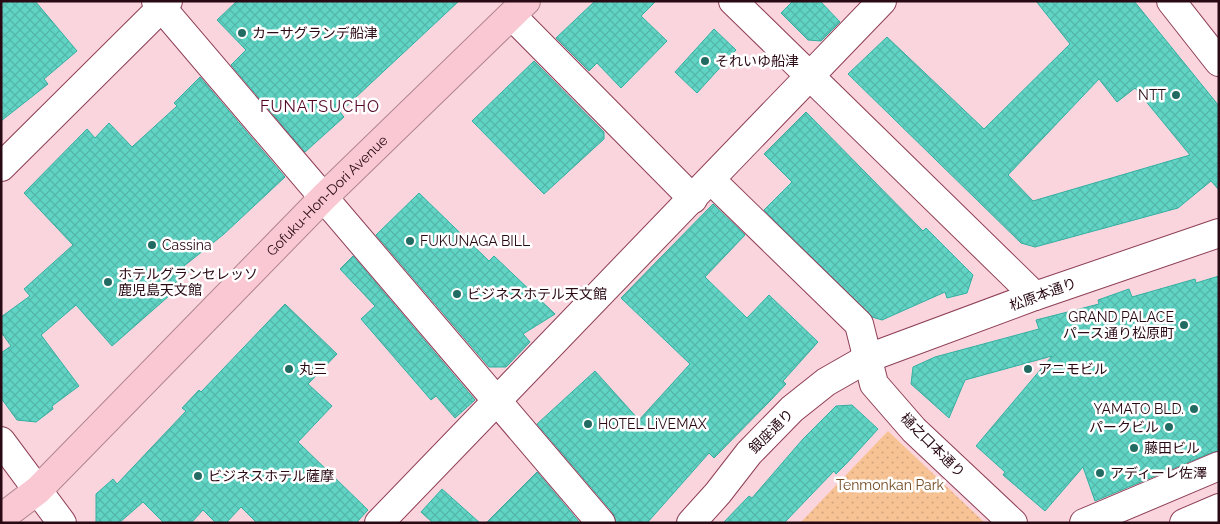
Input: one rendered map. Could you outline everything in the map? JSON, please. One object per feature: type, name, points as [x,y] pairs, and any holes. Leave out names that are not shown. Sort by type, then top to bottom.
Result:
[{"type":"highway","name":"Gofuku-Hon-Dori Avenue","points":[[1,518],[38,490],[324,197],[519,8]]},
{"type":"street","points":[[733,1],[1035,296]]},
{"type":"street","points":[[379,523],[811,77],[882,1]]},
{"type":"street","points":[[1172,1],[1219,62]]},
{"type":"street","points":[[1,167],[162,3],[601,523]]},
{"type":"street","name":"樋之口本通り","points":[[519,8],[702,189],[859,324],[874,384],[914,430],[1014,523]]},
{"type":"street","name":"松原本通り","points":[[868,358],[1035,296],[1219,233]]},
{"type":"street","name":"銀座通り","points":[[691,523],[718,493],[749,453],[792,409],[826,382],[868,358]]},
{"type":"street","points":[[1,441],[62,523]]},
{"type":"street","points":[[1084,523],[1219,466]]},
{"type":"street","points":[[1184,523],[1219,508]]},
{"type":"green space","name":"Tenmonkan Park","points":[[888,431],[985,523],[800,523]]},
{"type":"building","points":[[1,1],[35,1],[77,51],[44,79],[48,84],[1,121]]},
{"type":"building","points":[[237,1],[459,1],[340,112],[344,117],[305,152],[231,65],[246,50],[217,20]]},
{"type":"building","points":[[595,1],[656,1],[641,16],[667,41],[621,88],[597,63],[589,71],[556,38]]},
{"type":"building","points":[[793,1],[820,1],[840,22],[821,41],[808,40],[781,13]]},
{"type":"building","points":[[1036,1],[1134,1],[1219,106],[1219,190],[1211,181],[1178,208],[1035,247],[1021,243],[848,74],[887,37],[984,129],[1070,44]],"holes":[[[1099,79],[1117,102],[1135,88],[1190,155],[1033,201],[1008,175]]]},
{"type":"building","name":"それいゆ船津","points":[[714,29],[736,50],[697,93],[675,72]]},
{"type":"building","points":[[534,61],[604,132],[604,139],[544,194],[472,121]]},
{"type":"building","points":[[200,77],[285,177],[224,234],[184,266],[189,272],[166,290],[170,295],[112,346],[76,305],[41,335],[79,386],[52,406],[53,409],[36,422],[17,420],[1,398],[1,353],[11,346],[1,332],[1,317],[30,296],[24,289],[73,245],[24,193],[87,129],[95,138],[109,123],[132,147],[177,106],[174,103]]},
{"type":"building","points":[[806,112],[923,231],[926,228],[973,275],[967,293],[947,298],[945,292],[882,320],[872,317],[764,210],[792,182],[764,154]]},
{"type":"building","points":[[419,193],[489,261],[494,256],[555,314],[523,334],[530,342],[506,367],[489,367],[376,235]]},
{"type":"building","points":[[713,204],[745,235],[705,277],[747,318],[769,295],[818,342],[783,381],[786,384],[770,401],[714,458],[709,453],[647,523],[616,523],[613,513],[537,424],[595,371],[639,420],[690,364],[621,298]]},
{"type":"building","points":[[353,256],[475,400],[455,418],[436,396],[431,400],[361,319],[375,306],[340,269]]},
{"type":"building","points":[[1219,276],[1219,451],[1095,501],[1083,467],[1045,511],[1003,475],[1005,472],[976,446],[1052,356],[965,380],[949,418],[911,384],[913,367],[935,357],[1039,329],[1036,320],[1099,304],[1098,300],[1129,289],[1132,297],[1195,279],[1196,283]]},
{"type":"building","points":[[285,304],[337,354],[308,384],[332,406],[298,442],[368,510],[356,523],[257,523],[241,507],[226,523],[216,523],[203,510],[191,523],[164,523],[143,502],[119,523],[96,523],[96,494],[113,479],[117,484],[186,411],[182,408],[199,390],[201,392]]},
{"type":"building","points":[[852,405],[878,429],[836,474],[834,471],[784,523],[723,523],[749,496],[752,498],[803,439],[836,406]]},
{"type":"building","points":[[537,472],[580,523],[486,523]]},
{"type":"building","points":[[442,489],[480,523],[433,523],[421,512]]},
{"type":"place","name":"カーサグランデ船津","points":[[242,33]]},
{"type":"place","name":"それいゆ船津","points":[[705,61]]},
{"type":"place","name":"NTT","points":[[1176,95]]},
{"type":"place","name":"FUKUNAGA BILL","points":[[410,241]]},
{"type":"place","name":"Cassina","points":[[152,245]]},
{"type":"place","name":"ホテルグランセレッソ 鹿児島天文館","points":[[108,282]]},
{"type":"place","name":"ビジネスホテル天文館","points":[[457,294]]},
{"type":"place","name":"GRAND PALACE パース通り松原町","points":[[1184,325]]},
{"type":"place","name":"丸三","points":[[289,369]]},
{"type":"place","name":"アニモビル","points":[[1028,369]]},
{"type":"place","name":"YAMATO BLD.","points":[[1194,409]]},
{"type":"place","name":"HOTEL LiVEMAX","points":[[588,424]]},
{"type":"place","name":"パークビル","points":[[1169,427]]},
{"type":"place","name":"藤田ビル","points":[[1134,448]]},
{"type":"place","name":"アディーレ佐澤","points":[[1100,473]]},
{"type":"place","name":"ビジネスホテル薩摩","points":[[198,476]]},
{"type":"district","name":"FUNATSUCHO","points":[[320,106]]}]
